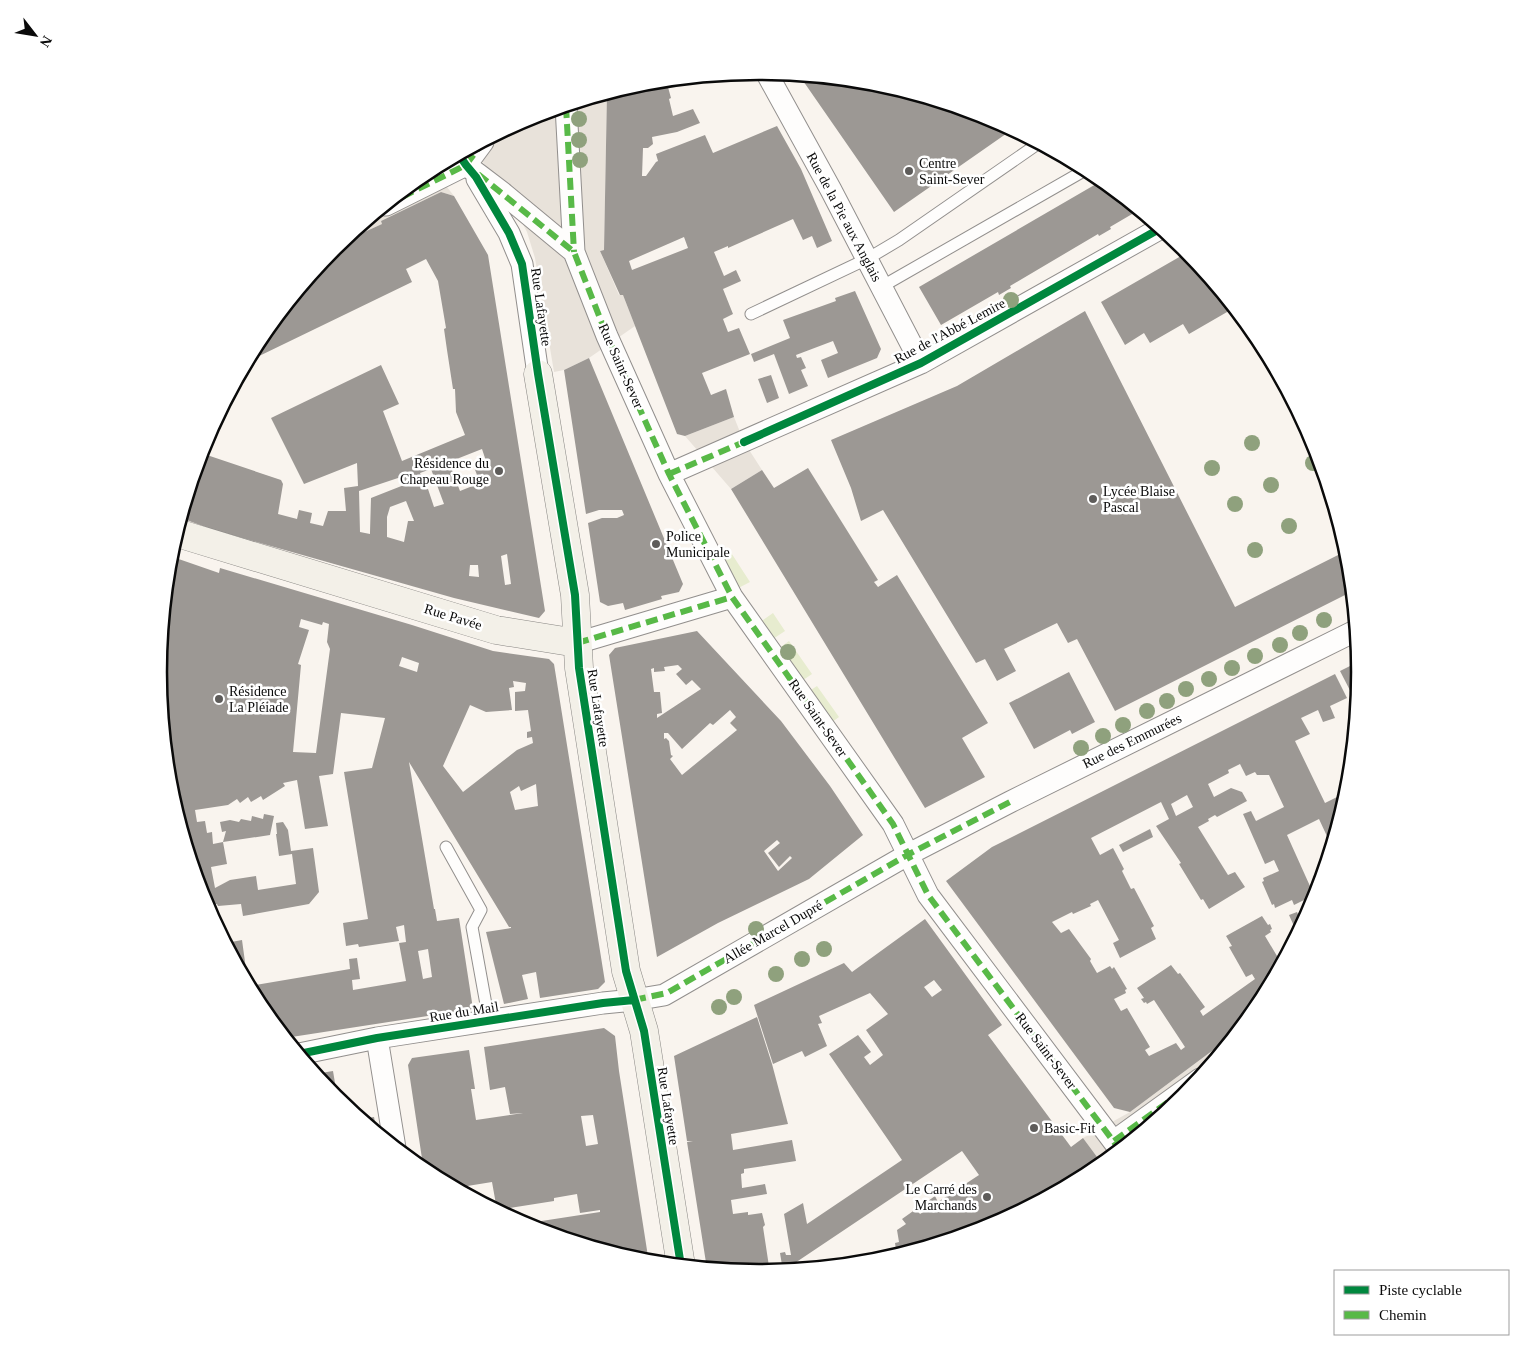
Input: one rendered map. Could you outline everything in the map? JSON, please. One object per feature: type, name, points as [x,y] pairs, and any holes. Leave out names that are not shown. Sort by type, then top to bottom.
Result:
[{"type":"street","name":"Rue de la Pie aux Anglais","points":[[770,80],[921,363]]},
{"type":"street","name":"Rue Saint-Sever","points":[[566,112],[574,252],[607,336],[669,474],[732,597],[893,824],[928,894],[1117,1145]]},
{"type":"street","name":"Rue Saint-Sever","points":[[462,160],[574,252]]},
{"type":"street","name":"Rue Lafayette","points":[[462,160],[476,177],[509,233],[522,264],[538,374],[575,595],[579,668],[626,971],[644,1031],[680,1260]]},
{"type":"street","name":"Rue de l'Abbé Lemire","points":[[669,474],[921,363],[1155,232]]},
{"type":"street","name":"Rue Pavée","points":[[183,535],[496,630],[577,643],[732,597]]},
{"type":"street","name":"Rue des Emmurées","points":[[909,854],[1351,633]]},
{"type":"street","name":"Allée Marcel Dupré","points":[[634,1000],[667,993],[909,854]]},
{"type":"street","name":"Rue du Mail","points":[[305,1053],[378,1038],[603,1003],[634,1000]]},
{"type":"street","points":[[378,1038],[394,1138]]},
{"type":"lane","points":[[751,314],[867,259],[898,240],[1033,147]]},
{"type":"lane","points":[[881,287],[1079,174]]},
{"type":"lane","points":[[446,847],[482,910],[472,927],[489,1021]]},
{"type":"green space","points":[[728,548],[750,582],[721,597],[705,560]]},
{"type":"green space","points":[[773,613],[785,631],[758,649],[746,632]]},
{"type":"green space","points":[[789,641],[812,674],[790,689],[766,658]]},
{"type":"green space","points":[[817,686],[839,717],[820,731],[797,699]]},
{"type":"shaded area","points":[[607,100],[604,250],[600,251],[619,295],[623,295],[635,326],[589,358],[564,370],[554,372],[535,258],[527,232],[476,152],[533,125],[569,111]]},
{"type":"shaded area","points":[[438,175],[454,196],[441,192],[381,221],[382,224],[363,233],[399,202]]},
{"type":"shaded area","points":[[734,417],[744,442],[762,470],[731,489],[685,436]]},
{"type":"shaded area","points":[[1220,1045],[1205,1063],[1150,1118],[1098,1158],[1083,1138],[1130,1112]]},
{"type":"building","name":"Centre Saint-Sever","points":[[804,82],[875,91],[913,100],[950,111],[1006,134],[894,212]]},
{"type":"building","points":[[668,87],[673,116],[693,109],[700,123],[677,132],[652,137],[653,144],[648,148],[643,148],[642,176],[646,176],[658,161],[656,154],[705,135],[713,153],[777,126],[801,169],[832,241],[817,248],[812,236],[803,240],[793,219],[728,248],[728,246],[714,252],[724,276],[736,270],[741,281],[723,289],[733,314],[723,319],[728,332],[739,328],[750,354],[702,373],[711,395],[726,389],[734,417],[685,436],[677,434],[623,295],[620,295],[600,251],[604,250],[607,100]],"holes":[[[684,237],[688,248],[632,270],[629,261]]]},
{"type":"building","points":[[1095,184],[1133,213],[1110,227],[1111,229],[1099,236],[1098,234],[1010,286],[1011,288],[999,295],[998,292],[941,325],[919,287]]},
{"type":"building","points":[[441,192],[454,196],[488,255],[545,611],[539,618],[454,598],[211,529],[187,520],[208,455],[281,480],[283,484],[278,514],[297,519],[299,510],[312,513],[310,523],[323,526],[328,511],[346,511],[344,488],[358,486],[357,463],[304,484],[271,418],[381,365],[399,404],[383,411],[402,461],[465,435],[456,412],[455,389],[453,389],[438,281],[426,259],[406,269],[412,282],[258,356],[289,312],[314,282],[363,233],[382,224],[381,221]],"holes":[[[482,449],[486,461],[474,467],[480,483],[460,491],[449,462]],[[431,469],[444,504],[434,507],[424,477],[422,478],[420,473]],[[401,477],[404,485],[371,498],[370,534],[360,532],[359,491]],[[406,501],[414,521],[408,521],[404,542],[387,537],[387,517],[390,507]],[[507,554],[511,584],[505,585],[501,556]],[[470,565],[478,565],[479,577],[469,576]]]},
{"type":"building","points":[[1180,256],[1229,311],[1189,334],[1183,324],[1150,343],[1144,333],[1125,345],[1101,302]]},
{"type":"building","points":[[855,291],[881,349],[877,358],[828,378],[821,360],[838,353],[833,341],[796,355],[797,358],[801,357],[806,368],[801,370],[808,386],[789,394],[774,354],[754,362],[751,354],[790,338],[783,320],[836,301],[835,298]]},
{"type":"building","name":"Lycée Blaise Pascal","points":[[1085,311],[1235,607],[1340,554],[1347,594],[1115,711],[1077,639],[1068,643],[1057,623],[1004,649],[1016,671],[997,681],[985,659],[976,663],[883,510],[861,521],[851,488],[831,440],[957,386]]},
{"type":"building","points":[[589,358],[683,584],[679,592],[661,596],[662,599],[625,610],[623,603],[608,606],[600,602],[588,523],[602,518],[617,518],[624,515],[622,510],[599,510],[586,514],[564,370]]},
{"type":"building","points":[[771,375],[779,398],[767,403],[758,379]]},
{"type":"building","points":[[808,468],[878,580],[874,582],[878,587],[897,575],[988,723],[962,738],[985,777],[925,808],[731,489],[762,470],[774,488]]},
{"type":"building","points":[[178,559],[219,573],[220,568],[493,651],[549,659],[554,664],[605,982],[598,989],[540,998],[536,972],[522,975],[528,999],[504,1004],[486,932],[511,927],[509,927],[409,762],[437,921],[459,918],[473,1009],[292,1037],[289,1033],[256,985],[350,969],[349,959],[357,958],[360,979],[352,980],[353,990],[406,981],[399,943],[406,942],[404,925],[396,927],[399,941],[359,947],[358,944],[346,946],[343,923],[368,919],[344,772],[372,768],[385,718],[341,713],[333,774],[319,776],[328,826],[305,829],[297,780],[283,783],[285,786],[263,800],[261,796],[251,802],[248,797],[240,803],[237,799],[228,805],[195,810],[197,822],[205,821],[207,833],[212,832],[213,844],[223,842],[227,864],[211,867],[215,888],[230,880],[256,876],[258,890],[296,884],[292,854],[279,856],[276,823],[283,822],[288,830],[291,851],[313,848],[319,892],[309,904],[243,916],[241,904],[218,906],[214,904],[198,863],[187,826],[172,750],[168,711],[168,634]],"holes":[[[301,619],[322,625],[323,622],[329,624],[327,642],[330,649],[316,753],[293,752],[301,665],[298,664],[309,630],[299,627]],[[402,657],[419,663],[417,672],[399,666]],[[513,681],[526,683],[525,691],[515,692],[515,711],[528,710],[531,731],[527,732],[527,738],[532,737],[533,743],[517,750],[463,792],[443,766],[470,705],[486,712],[512,710],[509,688],[514,687]],[[536,784],[538,806],[515,810],[510,792],[519,786],[521,791]],[[428,949],[432,977],[423,979],[418,951]]]},
{"type":"building","points":[[697,631],[781,721],[830,786],[863,835],[809,879],[718,923],[657,957],[609,655],[615,648]],"holes":[[[678,665],[682,669],[676,674],[686,685],[692,680],[701,689],[657,718],[657,714],[662,713],[660,692],[654,692],[651,669],[654,668],[654,672],[665,671],[664,667]],[[730,710],[736,717],[730,723],[737,730],[682,775],[670,759],[673,756],[671,755],[669,741],[666,738],[664,739],[664,733],[668,733],[682,749],[710,723],[713,725]],[[777,840],[780,843],[768,853],[779,867],[790,856],[792,858],[778,871],[764,851]]]},
{"type":"building","points":[[1352,665],[1351,693],[1340,671]]},
{"type":"building","points":[[1069,672],[1095,722],[1072,734],[1070,730],[1034,749],[1009,703]]},
{"type":"building","points":[[1335,674],[1347,698],[1330,706],[1335,718],[1323,722],[1318,710],[1301,718],[1310,734],[1295,741],[1325,803],[1339,796],[1328,839],[1319,819],[1287,835],[1311,889],[1307,898],[1294,905],[1292,900],[1275,908],[1274,904],[1272,905],[1262,882],[1264,881],[1263,878],[1279,871],[1274,860],[1265,864],[1243,814],[1251,811],[1256,821],[1284,807],[1269,775],[1257,775],[1255,772],[1246,776],[1240,764],[1228,770],[1229,773],[1208,784],[1214,797],[1231,788],[1242,792],[1247,801],[1217,817],[1215,815],[1198,827],[1228,875],[1235,872],[1245,887],[1209,909],[1203,899],[1201,900],[1179,864],[1181,863],[1156,826],[1169,819],[1161,802],[1091,838],[1100,855],[1113,848],[1124,869],[1122,871],[1131,889],[1134,888],[1154,926],[1151,928],[1156,939],[1120,958],[1113,943],[1119,940],[1098,900],[1090,904],[1091,906],[1073,914],[1072,912],[1052,922],[1061,933],[1069,929],[1091,959],[1090,961],[1097,973],[1110,966],[1112,969],[1114,967],[1127,989],[1125,990],[1126,993],[1114,999],[1121,1011],[1127,1008],[1150,1047],[1145,1050],[1149,1056],[1176,1043],[1181,1050],[1185,1047],[1154,1000],[1147,1004],[1146,1002],[1144,1003],[1141,999],[1144,998],[1137,988],[1171,965],[1178,974],[1180,973],[1205,1007],[1200,1011],[1203,1016],[1255,979],[1252,974],[1246,977],[1229,947],[1232,946],[1226,936],[1262,916],[1272,929],[1265,936],[1279,959],[1252,1002],[1220,1045],[1130,1112],[1114,1108],[946,881],[992,847]],"holes":[[[1187,795],[1193,807],[1176,816],[1171,804]]]},
{"type":"building","points":[[264,814],[274,816],[270,835],[223,842],[226,831],[222,832],[220,822],[230,820],[239,822],[241,819],[251,821],[252,816],[263,819]]},
{"type":"building","points":[[1150,829],[1153,837],[1123,852],[1119,845]]},
{"type":"building","points":[[1297,912],[1299,917],[1294,927],[1289,915]]},
{"type":"building","points":[[925,919],[1002,1025],[988,1035],[1071,1147],[1083,1138],[1098,1158],[1056,1186],[1022,1204],[950,1234],[896,1249],[895,1243],[899,1242],[897,1230],[906,1224],[902,1219],[916,1209],[920,1214],[925,1211],[921,1206],[935,1196],[938,1202],[979,1175],[962,1151],[793,1264],[782,1264],[780,1253],[785,1252],[786,1255],[791,1255],[784,1214],[803,1203],[807,1224],[902,1160],[829,1054],[858,1035],[871,1052],[864,1057],[870,1065],[883,1055],[866,1030],[888,1014],[870,993],[819,1016],[822,1023],[818,1024],[827,1046],[805,1057],[802,1051],[773,1064],[754,1005],[844,963],[852,972]],"holes":[[[934,980],[942,990],[932,997],[924,987]]]},
{"type":"building","points":[[242,940],[246,969],[232,942]]},
{"type":"building","points":[[757,1017],[788,1124],[731,1134],[733,1150],[792,1140],[796,1161],[744,1169],[744,1173],[741,1174],[742,1188],[765,1184],[767,1194],[731,1200],[733,1214],[748,1212],[748,1215],[762,1213],[769,1265],[706,1262],[687,1142],[693,1141],[687,1141],[674,1056]]},
{"type":"building","points":[[604,1028],[615,1036],[648,1255],[569,1234],[537,1222],[600,1212],[600,1210],[580,1213],[577,1194],[554,1198],[554,1201],[507,1208],[496,1203],[492,1182],[464,1187],[422,1159],[408,1065],[412,1058],[469,1050],[475,1089],[471,1089],[476,1120],[523,1113],[510,1114],[505,1087],[490,1090],[484,1047]],"holes":[[[593,1115],[598,1144],[586,1146],[581,1116]]]},
{"type":"building","points":[[333,1071],[335,1085],[323,1073]]},
{"type":"building","points":[[374,1117],[375,1123],[369,1118]]},
{"type":"marked path","points":[[566,112],[574,252]]},
{"type":"marked path","points":[[416,190],[466,165],[475,153]]},
{"type":"marked path","points":[[478,174],[574,252],[607,336],[669,474],[732,597],[893,824],[928,895],[1117,1145]]},
{"type":"marked path","points":[[669,474],[744,442]]},
{"type":"marked path","points":[[577,643],[732,597]]},
{"type":"marked path","points":[[634,1000],[667,993],[909,854],[1010,802]]},
{"type":"marked path","points":[[1114,1141],[1162,1106]]},
{"type":"cycle path","points":[[462,160],[476,177],[509,233],[522,264],[538,374],[575,595],[579,668],[626,971],[644,1031],[680,1260]]},
{"type":"cycle path","points":[[744,442],[921,363],[1155,232]]},
{"type":"cycle path","points":[[305,1053],[377,1038],[603,1003],[634,1000]]},
{"type":"place","name":"Centre Saint-Sever","points":[[909,171]]},
{"type":"place","name":"Résidence du Chapeau Rouge","points":[[499,471]]},
{"type":"place","name":"Lycée Blaise Pascal","points":[[1093,499]]},
{"type":"place","name":"Police Municipale","points":[[656,544]]},
{"type":"place","name":"Résidence La Pléiade","points":[[219,699]]},
{"type":"place","name":"Basic-Fit","points":[[1034,1128]]},
{"type":"place","name":"Le Carré des Marchands","points":[[987,1197]]}]
